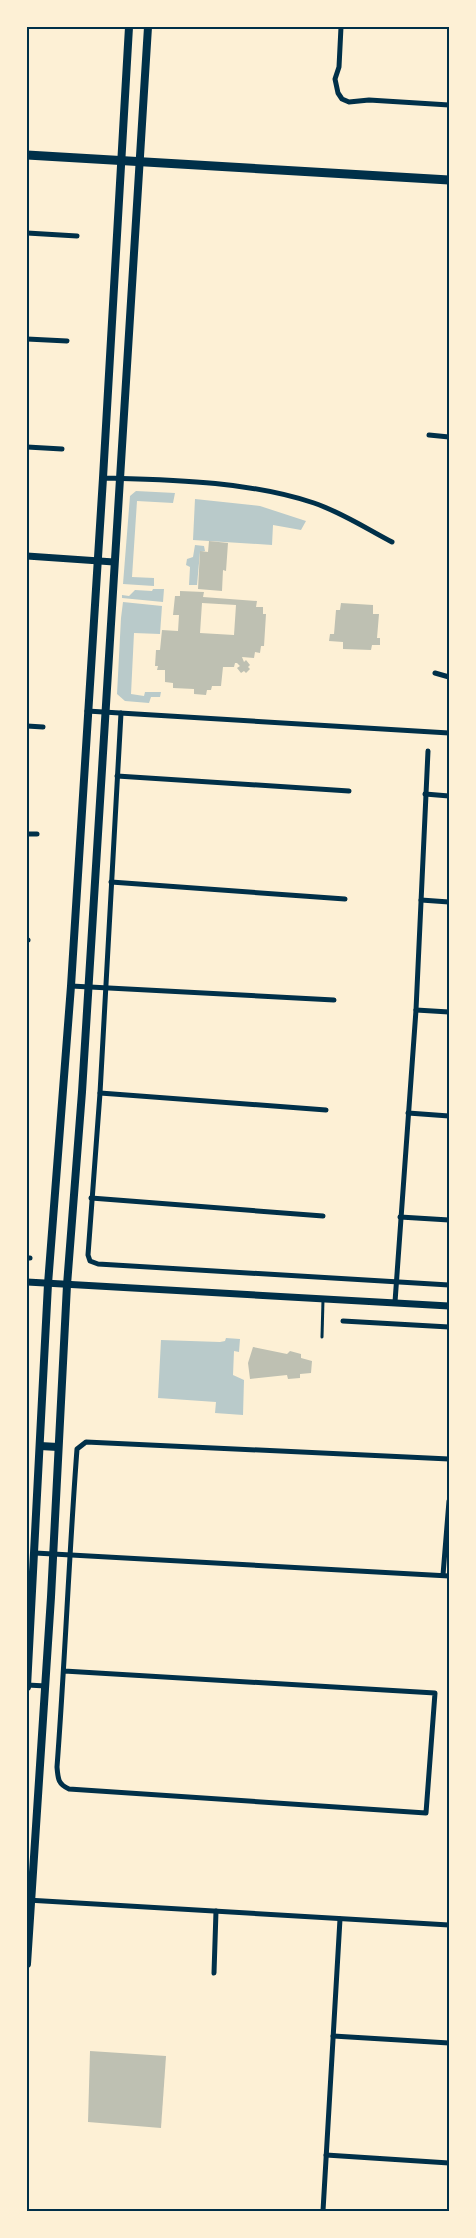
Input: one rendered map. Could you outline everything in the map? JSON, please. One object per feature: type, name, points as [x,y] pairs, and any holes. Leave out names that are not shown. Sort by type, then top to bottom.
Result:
[{"type":"main road","points":[[27,1685],[48,1284],[71,986],[129,27]]},
{"type":"main road","points":[[27,1964],[29,1900],[35,1860],[46,1686],[66,1285],[88,987],[148,27]]},
{"type":"main road","points":[[27,155],[449,180]]},
{"type":"main road","points":[[40,1446],[58,1447]]},
{"type":"street","points":[[341,27],[339,67],[335,78],[338,93],[342,99],[350,102],[369,100],[449,105]]},
{"type":"street","points":[[27,233],[77,236]]},
{"type":"street","points":[[27,339],[67,341]]},
{"type":"street","points":[[429,435],[449,437]]},
{"type":"street","points":[[27,447],[62,449]]},
{"type":"street","points":[[103,478],[247,487],[276,491],[322,506],[392,542]]},
{"type":"street","points":[[27,556],[114,562]]},
{"type":"street","points":[[435,673],[449,677]]},
{"type":"street","points":[[87,711],[449,733]]},
{"type":"street","points":[[121,713],[100,1093],[91,1198],[88,1255],[90,1261],[98,1264],[449,1285]]},
{"type":"street","points":[[27,726],[43,727]]},
{"type":"street","points":[[395,1302],[416,1010],[428,751]]},
{"type":"street","points":[[117,776],[349,791]]},
{"type":"street","points":[[425,794],[449,796]]},
{"type":"street","points":[[27,834],[37,834]]},
{"type":"street","points":[[111,882],[345,899]]},
{"type":"street","points":[[421,900],[449,902]]},
{"type":"street","points":[[71,986],[334,1000]]},
{"type":"street","points":[[416,1010],[449,1012]]},
{"type":"street","points":[[100,1093],[326,1110]]},
{"type":"street","points":[[408,1113],[449,1116]]},
{"type":"street","points":[[91,1198],[323,1216]]},
{"type":"street","points":[[400,1217],[449,1220]]},
{"type":"street","points":[[27,1282],[449,1306]]},
{"type":"street","points":[[343,1321],[449,1327]]},
{"type":"street","points":[[64,1671],[435,1693],[426,1813],[69,1789],[62,1786],[58,1780],[57,1767],[70,1555],[77,1449],[86,1442],[449,1459]]},
{"type":"street","points":[[35,1554],[446,1576],[449,1501]]},
{"type":"street","points":[[27,1685],[46,1686]]},
{"type":"street","points":[[29,1900],[449,1925]]},
{"type":"street","points":[[214,1973],[216,1911]]},
{"type":"street","points":[[324,2211],[340,1918]]},
{"type":"street","points":[[333,2036],[449,2043]]},
{"type":"street","points":[[326,2155],[449,2163]]},
{"type":"lane","points":[[322,1337],[323,1298]]},
{"type":"shaded area","points":[[136,491],[175,493],[173,503],[137,501],[132,577],[154,578],[154,586],[123,584],[130,496]]},
{"type":"shaded area","points":[[195,499],[260,506],[306,521],[301,530],[273,525],[272,545],[193,540]]},
{"type":"shaded area","points":[[195,545],[204,546],[205,551],[200,552],[197,585],[189,585],[190,567],[186,565],[187,559],[193,557]]},
{"type":"shaded area","points":[[153,589],[164,589],[163,602],[122,598],[122,595],[129,596],[135,590],[152,591]]},
{"type":"shaded area","points":[[123,602],[162,606],[160,634],[134,633],[131,694],[144,696],[145,692],[161,692],[160,697],[151,697],[149,703],[125,701],[117,694]]},
{"type":"shaded area","points":[[226,1338],[240,1339],[239,1352],[234,1351],[233,1375],[244,1380],[243,1415],[215,1413],[216,1402],[158,1398],[161,1340],[220,1342],[225,1341]]},
{"type":"building","points":[[209,541],[228,543],[222,591],[198,589],[200,551],[208,552]]},
{"type":"building","points":[[180,591],[204,592],[203,597],[257,601],[256,607],[263,607],[263,614],[266,614],[264,646],[261,646],[260,653],[255,652],[254,658],[242,657],[244,662],[246,660],[250,665],[248,667],[250,669],[246,673],[244,671],[241,673],[237,668],[240,666],[237,663],[234,667],[223,667],[221,686],[212,686],[211,690],[207,690],[206,695],[194,694],[194,689],[173,688],[173,683],[165,682],[165,670],[157,670],[158,666],[155,666],[156,650],[160,650],[162,630],[178,631],[179,615],[173,615],[175,596],[180,596]],"holes":[[[202,603],[236,605],[234,635],[200,633]]]},
{"type":"building","points":[[341,603],[373,605],[373,614],[379,614],[377,638],[380,638],[380,645],[372,645],[371,650],[343,649],[343,642],[329,641],[330,634],[334,634],[336,610],[340,610]]},
{"type":"building","points":[[253,1347],[287,1354],[290,1351],[301,1354],[301,1358],[312,1361],[311,1373],[300,1374],[300,1378],[288,1379],[287,1375],[250,1379],[248,1363]]},
{"type":"building","points":[[90,2051],[166,2056],[161,2128],[88,2122]]}]
